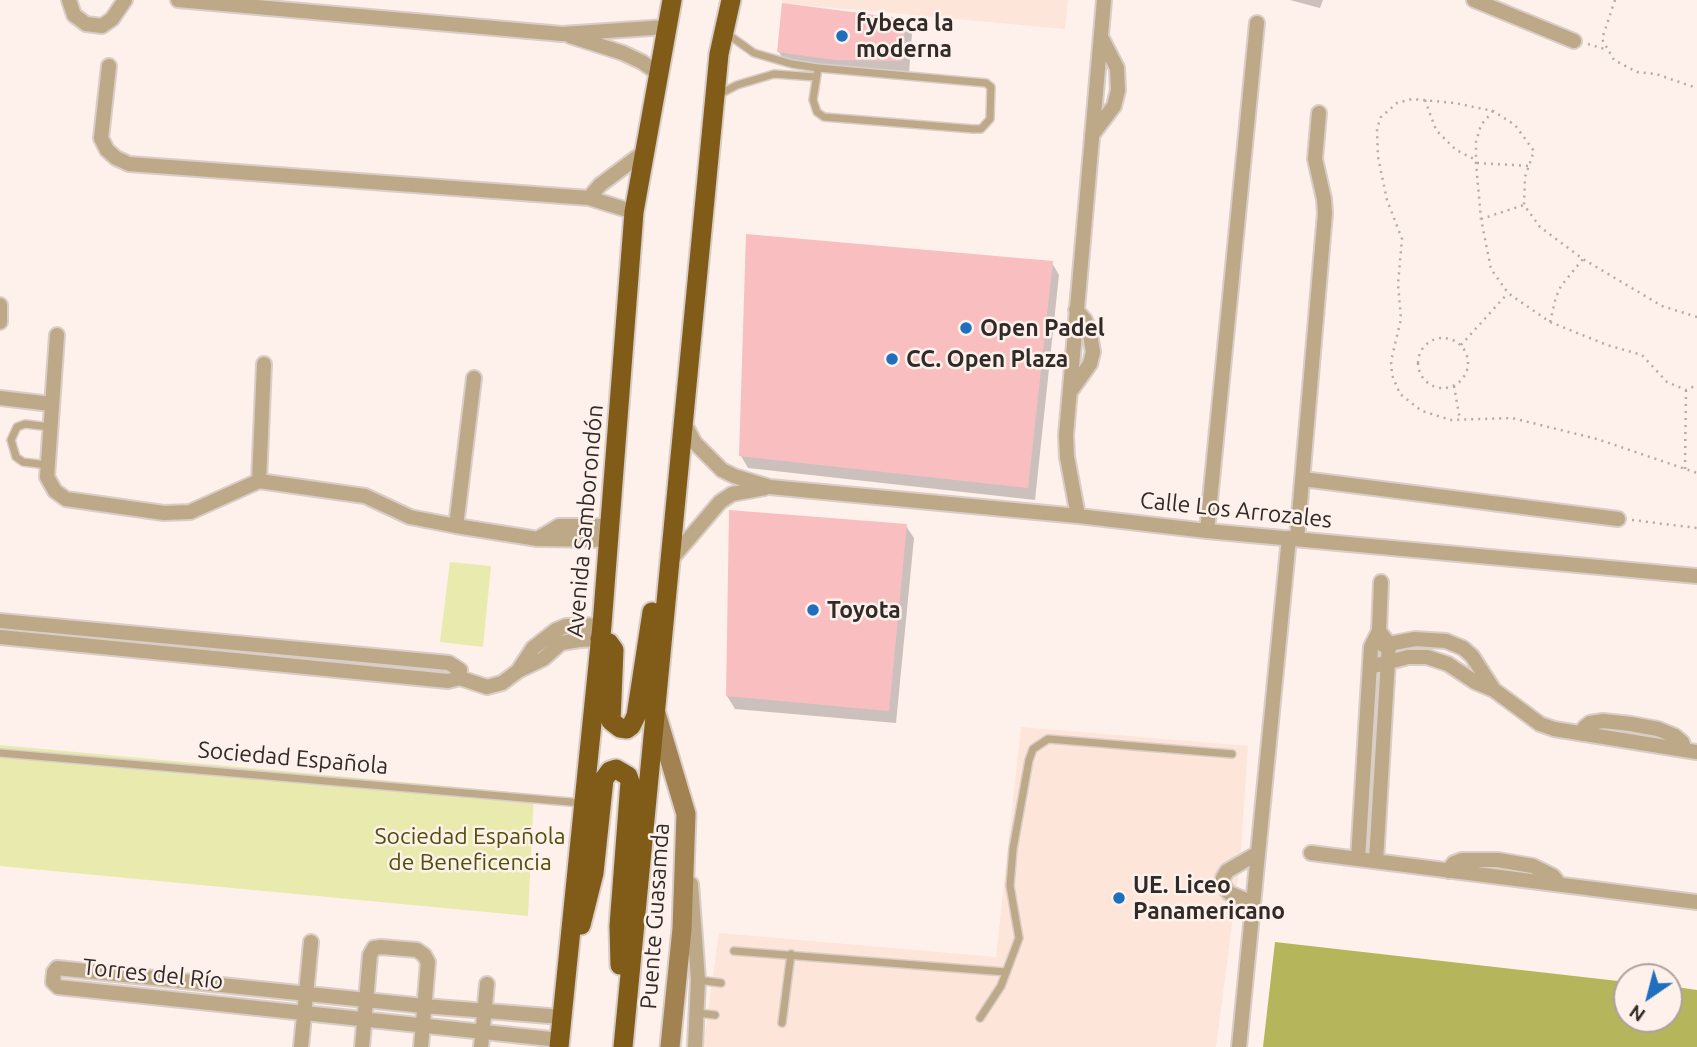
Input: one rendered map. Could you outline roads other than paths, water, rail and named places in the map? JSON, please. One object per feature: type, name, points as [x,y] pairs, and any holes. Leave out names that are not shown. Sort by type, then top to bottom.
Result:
[{"type":"highway","name":"Avenida Samborondón","points":[[559,1044],[601,632],[635,212],[672,0]]},
{"type":"highway","points":[[622,1047],[719,54],[731,0]]},
{"type":"highway","points":[[601,632],[614,650],[611,721],[620,728],[627,729],[636,716],[653,604],[669,562]]},
{"type":"highway","points":[[565,993],[594,873],[604,779],[610,771],[616,769],[628,776],[630,782],[619,926],[622,1047]]},
{"type":"main road","name":"Puente Guasamda","points":[[655,709],[686,814],[682,929],[670,1047]]},
{"type":"street","points":[[69,0],[74,15],[86,24],[102,26],[112,19],[125,0]]},
{"type":"street","points":[[178,0],[562,34],[666,27]]},
{"type":"street","points":[[1078,516],[1067,457],[1069,393],[1104,0]]},
{"type":"street","points":[[1481,1],[1508,6],[1574,41]]},
{"type":"street","points":[[1207,531],[1256,23]]},
{"type":"street","points":[[623,53],[627,31]]},
{"type":"street","points":[[562,34],[623,53],[659,74]]},
{"type":"street","points":[[1092,135],[1114,106],[1118,90],[1117,68],[1101,37]]},
{"type":"street","points":[[109,66],[101,138],[107,150],[129,164],[589,198],[635,212]]},
{"type":"street","points":[[1239,1047],[1293,538],[1303,479],[1325,213],[1315,159],[1320,113]]},
{"type":"street","points":[[589,198],[600,184],[644,152]]},
{"type":"street","points":[[607,204],[612,174]]},
{"type":"street","points":[[0,305],[0,322]]},
{"type":"street","points":[[57,335],[47,477],[55,491],[66,499],[164,513],[190,512],[259,481],[365,496],[410,517],[538,539],[559,526],[609,533]]},
{"type":"street","points":[[259,481],[264,363]]},
{"type":"street","points":[[456,526],[474,378]]},
{"type":"street","points":[[0,398],[51,404]]},
{"type":"street","name":"Calle Los Arrozales","points":[[684,423],[695,443],[722,470],[770,487],[1697,576]]},
{"type":"street","points":[[1303,479],[1618,519]]},
{"type":"street","name":"Calle Los Arrozales","points":[[669,562],[720,502],[732,494],[770,487]]},
{"type":"street","points":[[1358,859],[1371,648],[1380,631],[1381,582]]},
{"type":"street","points":[[0,621],[449,663],[460,670],[460,678]]},
{"type":"street","points":[[42,641],[45,625]]},
{"type":"street","points":[[99,647],[101,631]]},
{"type":"street","points":[[1376,861],[1389,644],[1380,631]]},
{"type":"street","points":[[0,637],[448,681],[460,678],[487,687],[502,684],[518,671],[543,659],[561,643],[601,632]]},
{"type":"street","points":[[158,653],[159,636]]},
{"type":"street","points":[[1371,648],[1418,639],[1446,641],[1472,656],[1494,690]]},
{"type":"street","points":[[270,664],[272,646]]},
{"type":"street","points":[[376,674],[377,656]]},
{"type":"street","points":[[1370,667],[1408,657],[1427,657],[1448,664],[1475,682],[1494,690],[1540,724],[1554,729],[1583,734],[1584,728],[1590,723],[1603,721],[1631,724],[1658,729],[1693,747]]},
{"type":"street","points":[[1365,757],[1382,758]]},
{"type":"street","points":[[686,814],[698,980],[695,1047]]},
{"type":"street","points":[[1253,903],[1229,893],[1223,885],[1223,878],[1227,871],[1258,853]]},
{"type":"street","points":[[1311,853],[1697,902]]},
{"type":"street","points":[[301,1047],[311,942]]},
{"type":"street","points":[[362,1047],[370,956],[374,948],[381,947],[417,950],[425,955],[428,962],[421,1047]]},
{"type":"street","name":"Torres del Río","points":[[559,1044],[482,1032],[58,986],[53,982],[54,972],[57,968],[424,1006],[562,1017]]},
{"type":"street","points":[[153,978],[153,997]]},
{"type":"street","points":[[213,1004],[214,984]]},
{"type":"street","points":[[481,1047],[487,984]]},
{"type":"lane","points":[[724,32],[740,45],[775,61],[818,68],[986,83],[991,88],[990,119],[981,129],[973,129],[824,117],[817,112],[813,100],[818,68]]},
{"type":"lane","points":[[774,74],[775,61]]},
{"type":"lane","points":[[715,98],[737,85],[774,74],[816,77]]},
{"type":"lane","points":[[47,465],[23,462],[16,457],[11,440],[17,427],[25,424],[50,427]]},
{"type":"lane","points":[[980,1018],[996,996],[1018,938],[1010,886],[1013,849],[1032,749],[1048,739],[1232,754]]},
{"type":"lane","name":"Sociedad Española","points":[[0,752],[584,803]]},
{"type":"lane","points":[[734,951],[1006,972]]},
{"type":"lane","points":[[782,1023],[791,954]]},
{"type":"lane","points":[[698,980],[721,983]]},
{"type":"lane","points":[[698,1013],[715,1015]]},
{"type":"place","name":"fybeca la moderna","points":[[842,36]]},
{"type":"place","name":"Open Padel","points":[[966,328]]},
{"type":"place","name":"CC. Open Plaza","points":[[892,359]]},
{"type":"place","name":"Toyota","points":[[813,610]]},
{"type":"place","name":"UE. Liceo Panamericano","points":[[1119,898]]},
{"type":"park label","name":"Sociedad Española de Beneficencia","points":[[470,849]]}]
